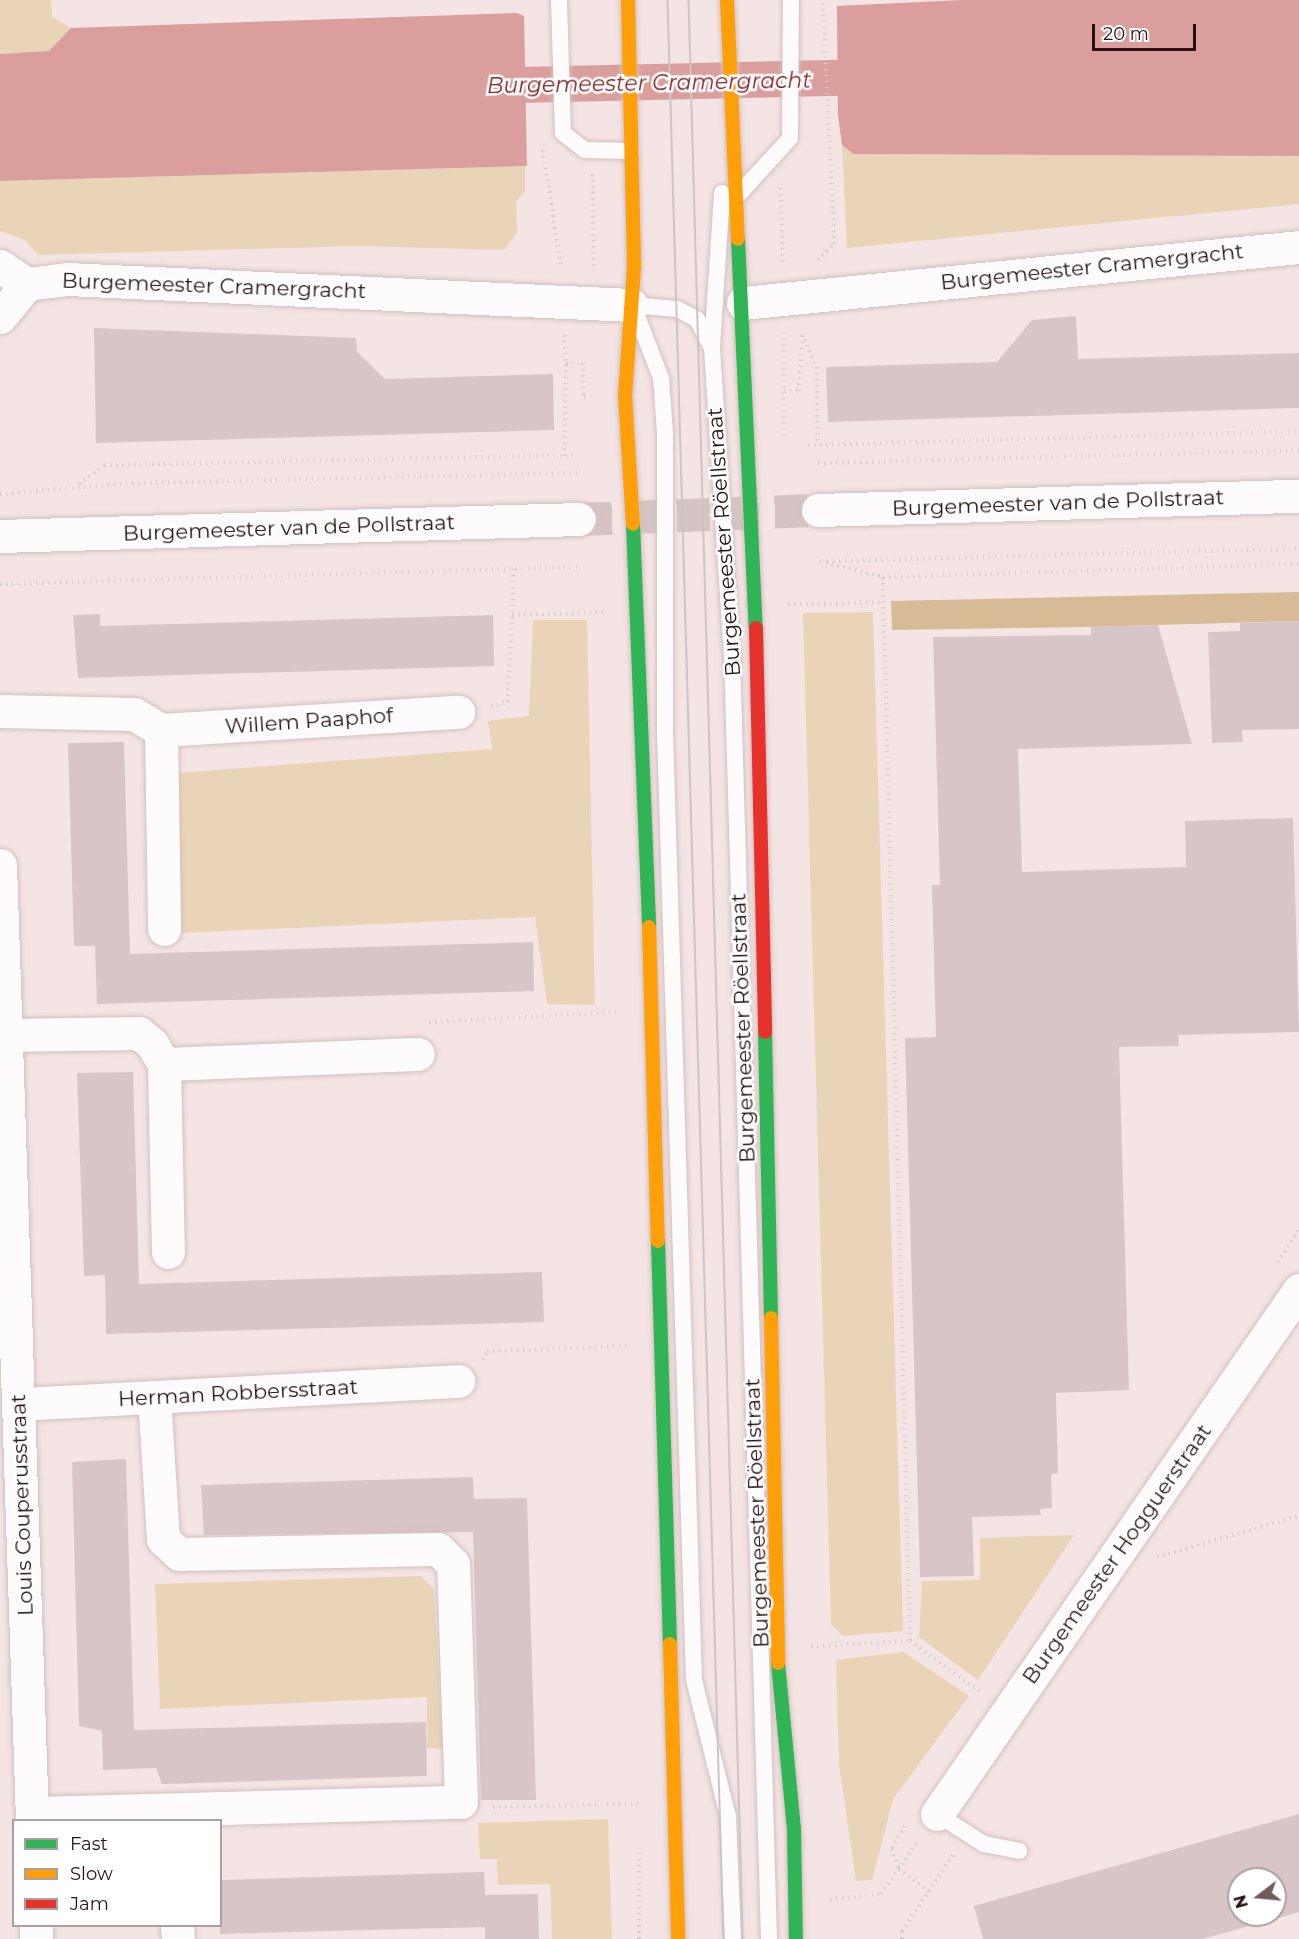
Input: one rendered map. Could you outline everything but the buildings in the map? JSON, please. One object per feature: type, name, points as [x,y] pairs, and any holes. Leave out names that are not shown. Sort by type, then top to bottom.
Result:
[{"type":"main road","points":[[628,0],[631,305],[626,395],[641,653],[678,1939]]},
{"type":"main road","name":"Burgemeester Röellstraat","points":[[727,0],[730,117],[740,193],[757,655],[779,1694],[794,1829],[796,1939]]},
{"type":"street","name":"Burgemeester Cramergracht","points":[[743,303],[1299,247]]},
{"type":"street","points":[[0,266],[27,284],[0,316]]},
{"type":"street","name":"Burgemeester Cramergracht","points":[[27,284],[67,279],[631,305]]},
{"type":"street","name":"Burgemeester van de Pollstraat","points":[[818,510],[1299,496]]},
{"type":"street","name":"Burgemeester van de Pollstraat","points":[[0,536],[579,519]]},
{"type":"street","points":[[0,711],[134,714],[161,730],[164,929]]},
{"type":"street","name":"Willem Paaphof","points":[[161,730],[458,712]]},
{"type":"street","name":"Louis Couperusstraat","points":[[0,865],[32,1817]]},
{"type":"street","points":[[5,1035],[139,1033],[164,1064],[168,1252]]},
{"type":"street","points":[[164,1064],[418,1054]]},
{"type":"street","name":"Burgemeester Hogguerstraat","points":[[937,1814],[1298,1293]]},
{"type":"street","name":"Herman Robbersstraat","points":[[19,1404],[458,1381]]},
{"type":"street","points":[[32,1817],[173,1814],[461,1802],[453,1564],[438,1549],[179,1554],[163,1539],[154,1398]]},
{"type":"lane","points":[[559,0],[560,122],[563,133],[592,150],[631,151]]},
{"type":"lane","points":[[740,193],[774,161],[790,138],[793,116],[791,0]]},
{"type":"lane","name":"Burgemeester Röellstraat","points":[[730,117],[712,348],[732,654],[769,1939]]},
{"type":"lane","points":[[631,305],[657,362],[664,413],[669,594],[665,732],[694,1680],[728,1816],[733,1939]]},
{"type":"lane","name":"Burgemeester Cramergracht","points":[[631,305],[677,309],[697,319],[712,348]]},
{"type":"lane","points":[[937,1814],[984,1844],[1020,1851]]},
{"type":"path","points":[[797,296],[811,268],[834,244],[825,115],[823,0]]},
{"type":"path","points":[[592,150],[594,302]]},
{"type":"path","points":[[774,161],[781,188],[797,296],[811,324],[801,334],[799,391]]},
{"type":"path","points":[[801,334],[817,367],[818,445]]},
{"type":"path","points":[[565,456],[566,363]]},
{"type":"path","points":[[596,384],[596,396]]},
{"type":"path","points":[[808,445],[1299,431]]},
{"type":"path","points":[[818,463],[1299,450]]},
{"type":"path","points":[[78,485],[104,465],[577,455]]},
{"type":"path","points":[[0,494],[78,485],[578,473]]},
{"type":"path","points":[[1299,549],[820,561],[883,577],[1299,564]]},
{"type":"path","points":[[0,584],[579,567]]},
{"type":"path","points":[[458,712],[508,702],[514,568]]},
{"type":"path","points":[[883,577],[910,1641]]},
{"type":"path","points":[[778,605],[882,602]]},
{"type":"path","points":[[512,615],[609,612]]},
{"type":"path","points":[[418,1054],[430,1020],[627,1012]]},
{"type":"path","points":[[458,1381],[477,1373],[487,1352],[635,1346]]},
{"type":"path","points":[[1151,1558],[1299,1516]]},
{"type":"path","points":[[803,1646],[910,1641],[985,1695]]},
{"type":"path","points":[[461,1802],[474,1808],[641,1803]]},
{"type":"path","points":[[828,1899],[881,1894],[937,1814]]},
{"type":"shaded area","points":[[0,0],[51,0],[52,17],[71,28],[48,52],[0,54]]},
{"type":"shaded area","points":[[962,0],[1299,0],[1299,156],[853,154],[842,145],[838,115],[837,6]]},
{"type":"shaded area","points":[[517,13],[524,16],[527,166],[0,181],[0,54],[49,51],[71,28]]},
{"type":"shaded area","points":[[842,145],[853,154],[1299,156],[1299,204],[847,248]]},
{"type":"shaded area","points":[[525,166],[525,192],[516,201],[517,233],[504,250],[357,246],[38,255],[25,240],[0,231],[0,181]]},
{"type":"shaded area","points":[[1299,592],[1299,621],[892,630],[891,601]]},
{"type":"shaded area","points":[[873,612],[903,1631],[843,1636],[831,1624],[803,613]]},
{"type":"shaded area","points":[[533,620],[587,620],[595,1005],[547,1004],[535,917],[179,933],[176,773],[492,749],[488,721],[529,716]]},
{"type":"shaded area","points":[[1074,1535],[978,1680],[919,1637],[922,1581],[980,1580],[980,1538]]},
{"type":"shaded area","points":[[421,1576],[434,1590],[443,1749],[427,1748],[427,1697],[160,1709],[155,1584]]},
{"type":"shaded area","points":[[903,1652],[969,1696],[893,1799],[872,1880],[856,1881],[839,1764],[836,1660]]},
{"type":"shaded area","points":[[608,1819],[612,1939],[552,1939],[550,1884],[498,1885],[497,1859],[480,1859],[478,1823]]},
{"type":"waterway","name":"Burgemeester Cramergracht","points":[[478,86],[887,77]]},
{"type":"tunnel","points":[[579,519],[818,510]]},
{"type":"tram line","points":[[668,0],[724,1939]]},
{"type":"tram line","points":[[689,0],[743,1939]]},
{"type":"traffic: fast","points":[[738,239],[756,628]]},
{"type":"traffic: fast","points":[[633,524],[649,927]]},
{"type":"traffic: fast","points":[[765,1032],[771,1318]]},
{"type":"traffic: fast","points":[[658,1241],[670,1644]]},
{"type":"traffic: fast","points":[[778,1663],[794,1829],[796,1939]]},
{"type":"traffic: slow","points":[[628,0],[634,267],[625,395],[633,524]]},
{"type":"traffic: slow","points":[[727,0],[738,239]]},
{"type":"traffic: slow","points":[[649,927],[658,1241]]},
{"type":"traffic: slow","points":[[771,1318],[778,1663]]},
{"type":"traffic: slow","points":[[670,1644],[678,1939]]},
{"type":"traffic: jam","points":[[756,628],[765,1032]]}]
